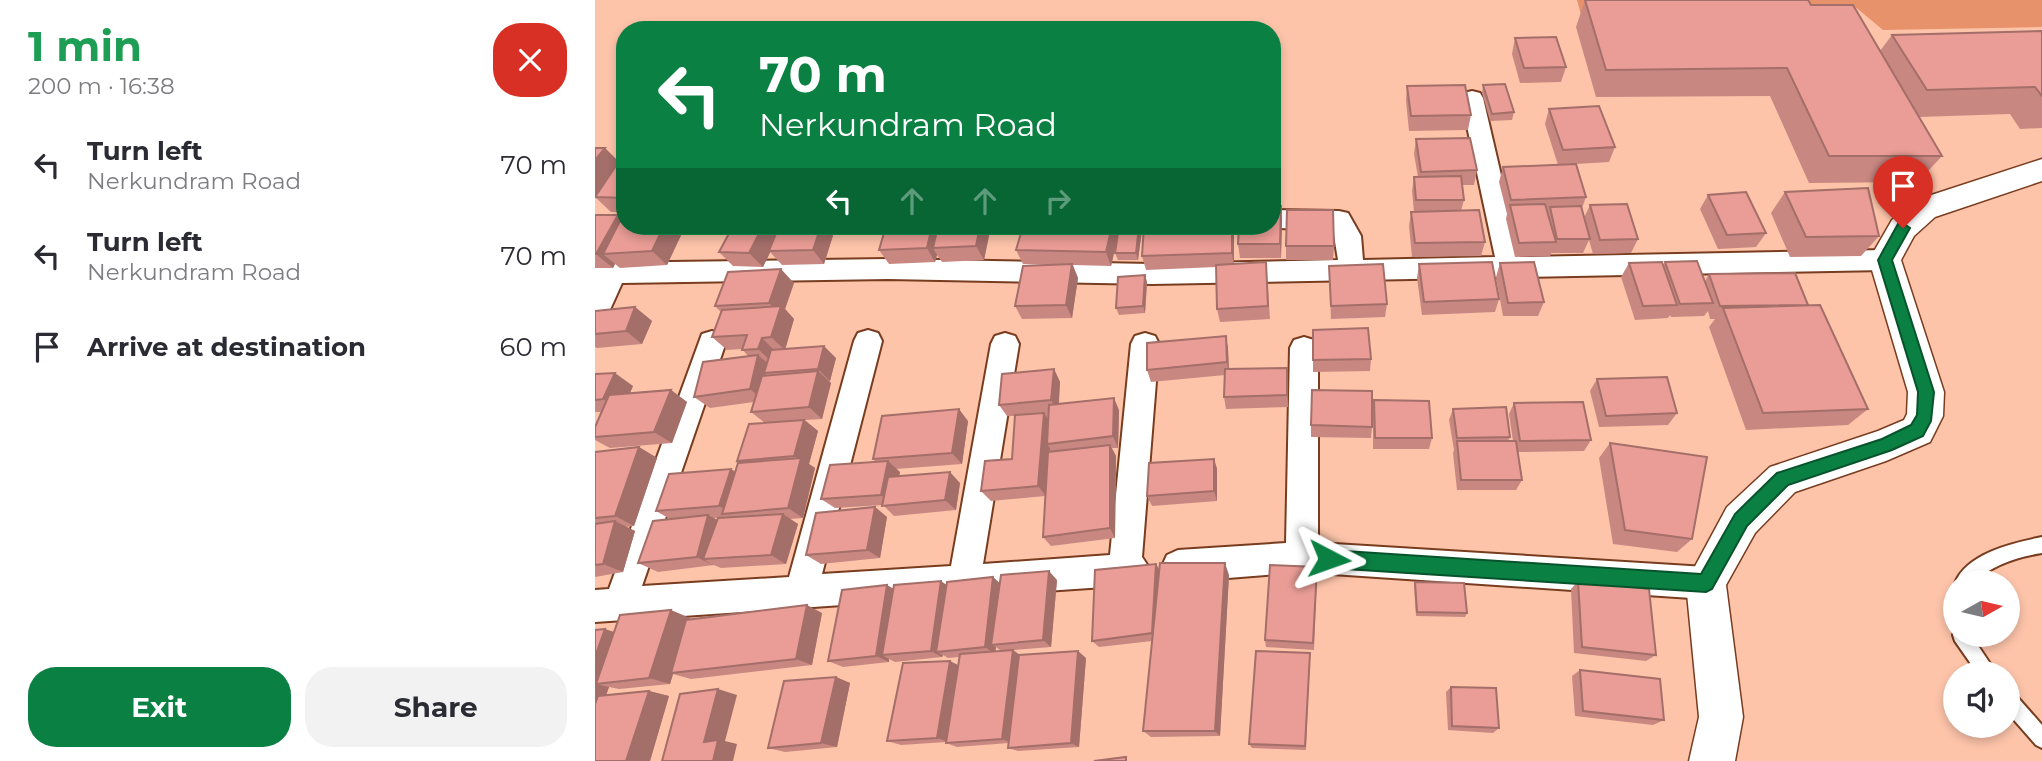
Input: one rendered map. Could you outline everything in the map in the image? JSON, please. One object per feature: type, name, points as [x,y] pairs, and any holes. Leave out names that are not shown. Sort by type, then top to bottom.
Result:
[{"type":"street","points":[[1472,98],[1510,267]]},
{"type":"street","points":[[1712,761],[1721,717],[1706,583],[1741,520],[1783,479],[1886,445],[1917,431],[1925,416],[1926,392],[1885,260],[1903,228],[1924,209],[2042,170]]},
{"type":"street","points":[[1281,219],[1339,220],[1347,234],[1352,269]]},
{"type":"street","points":[[595,315],[604,273],[888,270],[1151,274],[1885,260]]},
{"type":"street","points":[[800,592],[868,341]]},
{"type":"street","points":[[712,342],[607,605],[1303,557],[1706,583]]},
{"type":"street","points":[[964,580],[1005,344]]},
{"type":"street","points":[[1125,569],[1145,344]]},
{"type":"street","points":[[1303,557],[1304,348]]},
{"type":"lane","points":[[1977,570],[2023,548],[2042,545]]},
{"type":"lane","points":[[2020,713],[2042,739]]},
{"type":"shaded area","points":[[1577,0],[2042,0],[2042,27],[1883,30],[1853,5],[1682,5],[1583,22]]},
{"type":"building","points":[[1585,0],[1808,0],[1811,5],[1853,5],[1942,156],[1829,156],[1787,68],[1606,70]]},
{"type":"building","points":[[2042,31],[2042,96],[2035,87],[1927,90],[1892,35]]},
{"type":"building","points":[[1556,37],[1566,67],[1524,68],[1515,38]]},
{"type":"building","points":[[1505,84],[1514,112],[1492,114],[1483,85]]},
{"type":"building","points":[[1465,85],[1471,115],[1411,116],[1407,86]]},
{"type":"building","points":[[1599,106],[1615,147],[1563,150],[1549,109]]},
{"type":"building","points":[[1470,138],[1477,170],[1421,172],[1416,139]]},
{"type":"building","points":[[595,148],[605,148],[595,160]]},
{"type":"building","points":[[1576,164],[1586,197],[1511,200],[1503,167]]},
{"type":"building","points":[[616,166],[616,198],[595,197]]},
{"type":"building","points":[[1461,176],[1464,200],[1416,200],[1414,177]]},
{"type":"building","points":[[1868,188],[1879,236],[1806,237],[1785,192]]},
{"type":"building","points":[[1746,192],[1766,233],[1727,235],[1708,195]]},
{"type":"building","points":[[1545,204],[1556,242],[1519,243],[1510,205]]},
{"type":"building","points":[[1627,204],[1638,239],[1600,240],[1590,205]]},
{"type":"building","points":[[1581,206],[1590,239],[1557,239],[1550,207]]},
{"type":"building","points":[[1287,210],[1333,210],[1334,246],[1286,246]]},
{"type":"building","points":[[1479,210],[1485,242],[1415,243],[1411,212]]},
{"type":"building","points":[[595,215],[616,215],[616,219],[595,254]]},
{"type":"building","points":[[616,229],[616,235],[660,235],[652,251],[603,254]]},
{"type":"building","points":[[728,235],[758,235],[749,253],[719,252]]},
{"type":"building","points":[[775,235],[818,235],[813,250],[769,251]]},
{"type":"building","points":[[883,235],[930,235],[927,248],[879,250]]},
{"type":"building","points":[[936,235],[978,235],[976,246],[933,248]]},
{"type":"building","points":[[1020,235],[1110,235],[1106,252],[1016,250]]},
{"type":"building","points":[[1118,235],[1138,235],[1136,253],[1115,253]]},
{"type":"building","points":[[1143,235],[1232,235],[1232,253],[1142,256]]},
{"type":"building","points":[[1238,235],[1280,235],[1280,244],[1238,244]]},
{"type":"building","points":[[1697,261],[1713,303],[1680,304],[1665,262]]},
{"type":"building","points":[[1266,262],[1268,306],[1217,309],[1216,265]]},
{"type":"building","points":[[1492,262],[1499,299],[1424,302],[1419,264]]},
{"type":"building","points":[[1534,262],[1544,302],[1508,303],[1500,263]]},
{"type":"building","points":[[1662,262],[1677,305],[1643,306],[1629,263]]},
{"type":"building","points":[[1072,264],[1066,305],[1015,306],[1023,266]]},
{"type":"building","points":[[1383,264],[1387,304],[1331,306],[1329,266]]},
{"type":"building","points":[[781,269],[769,303],[715,306],[728,272]]},
{"type":"building","points":[[1795,273],[1808,305],[1720,306],[1709,274]]},
{"type":"building","points":[[1145,275],[1143,306],[1116,308],[1118,277]]},
{"type":"building","points":[[1820,305],[1868,409],[1763,413],[1723,308]]},
{"type":"building","points":[[781,306],[771,337],[762,338],[758,349],[742,350],[747,335],[712,337],[722,310]]},
{"type":"building","points":[[635,307],[626,331],[595,334],[595,311]]},
{"type":"building","points":[[1368,328],[1371,359],[1313,360],[1313,330]]},
{"type":"building","points":[[1226,336],[1227,362],[1147,370],[1147,343]]},
{"type":"building","points":[[824,346],[818,369],[764,373],[771,350]]},
{"type":"building","points":[[758,355],[750,389],[694,397],[703,362]]},
{"type":"building","points":[[1287,368],[1287,395],[1224,397],[1225,369]]},
{"type":"building","points":[[1054,369],[1051,400],[999,405],[1002,374]]},
{"type":"building","points":[[818,371],[809,407],[751,412],[762,376]]},
{"type":"building","points":[[615,373],[603,399],[595,400],[595,374]]},
{"type":"building","points":[[1667,377],[1677,413],[1606,416],[1597,379]]},
{"type":"building","points":[[671,390],[654,432],[595,437],[595,427],[609,395]]},
{"type":"building","points":[[1312,390],[1372,391],[1372,427],[1311,425]]},
{"type":"building","points":[[1114,398],[1113,436],[1047,444],[1049,405]]},
{"type":"building","points":[[1374,400],[1429,401],[1432,438],[1375,438]]},
{"type":"building","points":[[1583,402],[1591,440],[1520,441],[1514,403]]},
{"type":"building","points":[[1506,407],[1510,437],[1457,438],[1453,409]]},
{"type":"building","points":[[959,409],[952,453],[873,459],[882,416]]},
{"type":"building","points":[[1044,413],[1038,486],[981,491],[985,461],[1012,459],[1015,415]]},
{"type":"building","points":[[804,420],[794,456],[737,461],[749,424]]},
{"type":"building","points":[[1457,441],[1516,441],[1522,480],[1461,480]]},
{"type":"building","points":[[1610,443],[1707,457],[1692,539],[1625,530]]},
{"type":"building","points":[[1110,445],[1110,528],[1043,537],[1048,452]]},
{"type":"building","points":[[639,447],[615,516],[595,518],[595,452]]},
{"type":"building","points":[[801,458],[788,508],[722,514],[738,463]]},
{"type":"building","points":[[1214,459],[1214,491],[1147,496],[1149,463]]},
{"type":"building","points":[[888,461],[881,495],[821,499],[830,465]]},
{"type":"building","points":[[731,469],[719,506],[656,511],[669,474]]},
{"type":"building","points":[[950,472],[945,500],[882,506],[888,477]]},
{"type":"building","points":[[875,507],[867,550],[806,555],[816,513]]},
{"type":"building","points":[[783,514],[771,555],[703,559],[718,518]]},
{"type":"building","points":[[708,515],[697,557],[638,563],[653,521]]},
{"type":"building","points":[[615,521],[603,564],[595,565],[595,524]]},
{"type":"building","points":[[1160,563],[1225,563],[1215,731],[1143,731]]},
{"type":"building","points":[[1156,564],[1152,633],[1092,641],[1095,570]]},
{"type":"building","points":[[1270,565],[1317,567],[1313,643],[1265,640]]},
{"type":"building","points":[[1049,571],[1043,640],[991,645],[1001,575]]},
{"type":"building","points":[[993,577],[985,647],[936,652],[947,582]]},
{"type":"building","points":[[941,581],[931,651],[882,655],[894,585]]},
{"type":"building","points":[[1578,581],[1649,589],[1656,655],[1582,647]]},
{"type":"building","points":[[1415,582],[1464,583],[1467,613],[1417,612]]},
{"type":"building","points":[[887,585],[876,656],[828,661],[842,590]]},
{"type":"building","points":[[807,605],[796,659],[671,673],[686,620]]},
{"type":"building","points":[[671,610],[649,678],[596,684],[620,615]]},
{"type":"building","points":[[605,629],[595,657],[595,630]]},
{"type":"building","points":[[1013,650],[1002,739],[946,743],[960,654]]},
{"type":"building","points":[[1078,651],[1071,743],[1008,748],[1019,655]]},
{"type":"building","points":[[1256,651],[1310,653],[1305,746],[1249,744]]},
{"type":"building","points":[[950,661],[937,738],[887,741],[903,663]]},
{"type":"building","points":[[1580,670],[1660,679],[1664,720],[1583,711]]},
{"type":"building","points":[[836,677],[821,743],[768,748],[784,681]]},
{"type":"building","points":[[1451,687],[1496,688],[1499,728],[1452,726]]},
{"type":"building","points":[[718,689],[704,742],[718,740],[713,761],[662,761],[680,694]]},
{"type":"building","points":[[649,691],[626,761],[595,761],[595,704],[598,696]]},
{"type":"building","points":[[1126,757],[1126,761],[1094,761]]},
{"type":"route","points":[[1329,559],[1706,583],[1741,520],[1783,479],[1886,445],[1917,431],[1925,416],[1926,392],[1885,260],[1903,228]]}]
